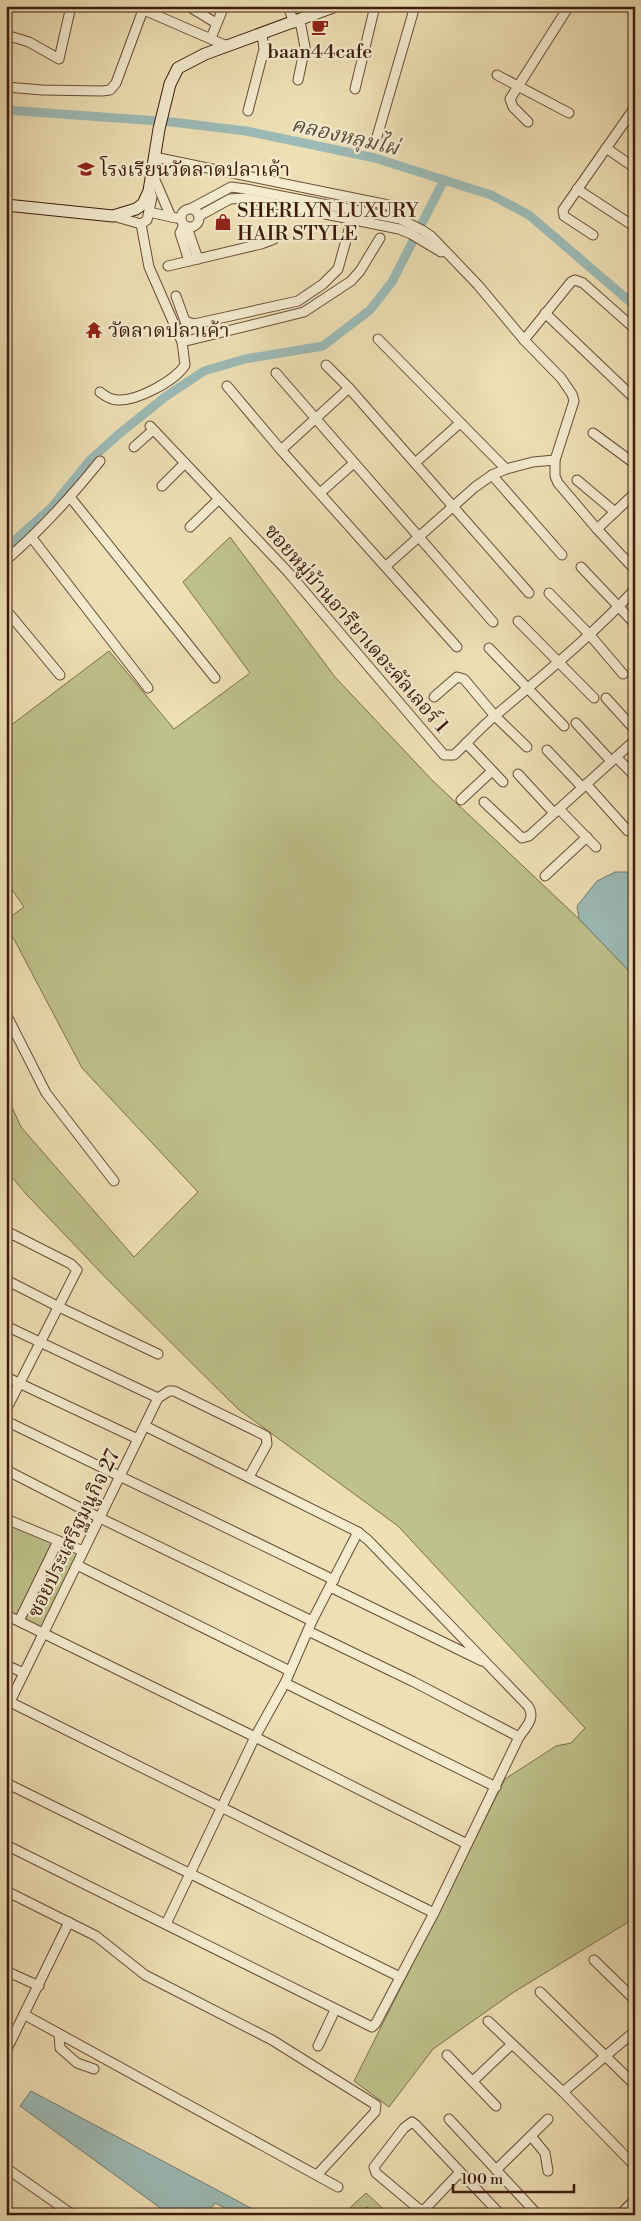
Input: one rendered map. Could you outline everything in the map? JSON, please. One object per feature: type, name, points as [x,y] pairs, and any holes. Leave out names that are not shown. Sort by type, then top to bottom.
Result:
[{"type":"main road","points":[[6,206],[113,216],[136,209],[143,204],[149,189],[159,129],[170,84],[178,68],[227,46],[297,22],[336,6]]},
{"type":"main road","points":[[621,2215],[635,2201]]},
{"type":"street","points":[[6,35],[29,42],[59,59],[71,6]]},
{"type":"street","points":[[188,6],[216,23]]},
{"type":"street","points":[[211,38],[224,6]]},
{"type":"street","points":[[288,6],[297,22],[305,47],[298,80]]},
{"type":"street","points":[[355,89],[374,6]]},
{"type":"street","points":[[376,140],[415,6]]},
{"type":"street","points":[[528,122],[511,104],[510,99],[569,6]]},
{"type":"street","points":[[6,87],[42,90],[110,90],[116,83],[139,8],[156,11],[227,46]]},
{"type":"street","points":[[248,111],[264,49],[262,34]]},
{"type":"street","points":[[497,76],[569,113]]},
{"type":"street","points":[[593,235],[563,214],[564,207],[634,108]]},
{"type":"street","points":[[606,148],[635,168]]},
{"type":"street","points":[[154,156],[398,207]]},
{"type":"street","points":[[152,173],[171,217]]},
{"type":"street","points":[[193,260],[184,223],[184,211],[231,187],[266,192],[406,226],[428,240],[478,285],[524,340],[561,378],[572,394],[574,401],[555,460],[555,476],[558,483],[597,529],[635,570]]},
{"type":"street","points":[[577,188],[635,227]]},
{"type":"street","points":[[113,216],[141,224],[147,220],[152,197],[149,189]]},
{"type":"street","points":[[199,216],[230,199],[246,198],[352,219],[406,226]]},
{"type":"street","points":[[149,212],[197,225],[199,216],[197,211],[192,208]]},
{"type":"street","points":[[176,296],[185,321],[194,324],[298,301],[323,284],[338,269],[352,219]]},
{"type":"street","points":[[100,392],[108,398],[119,400],[153,390],[179,372],[185,365],[182,342],[149,267],[141,224]]},
{"type":"street","points":[[182,342],[304,312],[351,281],[360,271],[380,238]]},
{"type":"street","points":[[168,266],[261,244],[274,239]]},
{"type":"street","points":[[524,340],[571,282],[580,281],[635,330]]},
{"type":"street","points":[[546,313],[635,399]]},
{"type":"street","points":[[378,339],[506,468]]},
{"type":"street","points":[[326,365],[350,388],[529,594]]},
{"type":"street","points":[[276,373],[493,622]]},
{"type":"street","points":[[228,386],[281,450],[456,647]]},
{"type":"street","points":[[281,450],[314,418],[350,388]]},
{"type":"street","points":[[415,464],[460,423]]},
{"type":"street","name":"ซอยหมู่บ้านอารียาเดอะคัลเลอร์ 1","points":[[134,447],[152,428],[288,572],[367,662],[442,753],[451,756],[589,634],[635,589]]},
{"type":"street","points":[[593,433],[635,464]]},
{"type":"street","points":[[386,566],[453,506],[492,475],[506,468],[533,462],[555,460]]},
{"type":"street","points":[[6,560],[32,538],[100,461]]},
{"type":"street","points":[[320,493],[354,462]]},
{"type":"street","points":[[162,486],[185,463]]},
{"type":"street","points":[[492,475],[562,555]]},
{"type":"street","points":[[577,480],[615,512]]},
{"type":"street","points":[[597,529],[635,493]]},
{"type":"street","points":[[70,497],[215,678]]},
{"type":"street","points":[[190,527],[219,499]]},
{"type":"street","points":[[32,538],[148,688]]},
{"type":"street","points":[[581,567],[635,624]]},
{"type":"street","points":[[549,593],[589,634],[623,674]]},
{"type":"street","points":[[6,610],[60,675]]},
{"type":"street","points":[[518,621],[594,698]]},
{"type":"street","points":[[489,648],[564,726]]},
{"type":"street","points":[[434,697],[457,677],[461,677],[495,716],[527,747]]},
{"type":"street","points":[[606,698],[635,730]]},
{"type":"street","points":[[576,723],[635,776]]},
{"type":"street","points":[[484,802],[522,838],[529,836],[635,740]]},
{"type":"street","points":[[466,743],[503,782]]},
{"type":"street","points":[[547,750],[628,831]]},
{"type":"street","points":[[462,800],[492,771]]},
{"type":"street","points":[[518,774],[596,846]]},
{"type":"street","points":[[545,876],[587,837]]},
{"type":"street","points":[[6,1014],[46,1093],[114,1181]]},
{"type":"street","points":[[6,1231],[76,1268],[76,1274],[6,1410]]},
{"type":"street","points":[[6,1280],[158,1354]]},
{"type":"street","points":[[6,1326],[158,1398],[169,1390],[174,1391],[266,1436],[267,1444],[249,1477]]},
{"type":"street","points":[[6,1377],[138,1439]]},
{"type":"street","name":"ซอยประเสริฐมนูกิจ 27","points":[[8,1706],[158,1398]]},
{"type":"street","points":[[6,1421],[120,1476],[487,1663]]},
{"type":"street","points":[[6,1845],[368,2026],[374,2026],[434,1913],[519,1737],[531,1718],[532,1712],[487,1663],[368,1540],[358,1532],[144,1426]]},
{"type":"street","points":[[6,1470],[312,1621]]},
{"type":"street","points":[[6,1519],[83,1551]]},
{"type":"street","points":[[166,1924],[255,1736],[285,1683],[312,1621],[358,1532]]},
{"type":"street","points":[[19,1621],[58,1541]]},
{"type":"street","points":[[77,1565],[290,1671]]},
{"type":"street","points":[[6,1615],[255,1736],[467,1844]]},
{"type":"street","points":[[308,1631],[414,1682],[519,1737]]},
{"type":"street","points":[[6,1665],[24,1673]]},
{"type":"street","points":[[285,1683],[496,1787]]},
{"type":"street","points":[[8,1706],[222,1807],[434,1913]]},
{"type":"street","points":[[6,1783],[400,1977]]},
{"type":"street","points":[[6,1891],[104,1941],[145,1975],[272,2040],[376,2106],[375,2112],[317,2175]]},
{"type":"street","points":[[6,2051],[69,1922]]},
{"type":"street","points":[[594,1960],[635,2000]]},
{"type":"street","points":[[6,1971],[39,1986]]},
{"type":"street","points":[[540,1992],[635,2085]]},
{"type":"street","points":[[318,2046],[336,2010]]},
{"type":"street","points":[[25,2015],[338,2187]]},
{"type":"street","points":[[488,2021],[563,2092],[631,2162]]},
{"type":"street","points":[[563,2092],[635,2031]]},
{"type":"street","points":[[59,2034],[60,2048],[77,2062],[94,2069]]},
{"type":"street","points":[[473,2081],[512,2044]]},
{"type":"street","points":[[446,2055],[496,2106]]},
{"type":"street","points":[[449,2119],[538,2215]]},
{"type":"street","points":[[496,2170],[548,2119]]},
{"type":"street","points":[[460,2172],[425,2209],[420,2210],[376,2173],[374,2167],[404,2128],[412,2122],[460,2172],[501,2215]]},
{"type":"street","points":[[532,2136],[545,2153],[548,2171]]},
{"type":"street","points":[[6,2168],[73,2215]]},
{"type":"green space","points":[[230,537],[335,677],[432,780],[579,919],[635,977],[635,1918],[514,1992],[433,2049],[389,2107],[354,2081],[505,1779],[556,1746],[571,1743],[585,1728],[398,1526],[238,1409],[106,1278],[27,1195],[6,1170],[6,1094],[21,1127],[134,1257],[198,1192],[82,1068],[6,924],[6,920],[24,907],[6,881],[6,729],[109,651],[174,729],[250,673],[183,582]]},
{"type":"green space","points":[[6,1516],[79,1551],[42,1628],[6,1610]]},
{"type":"green space","points":[[366,2193],[390,2215],[376,2215],[367,2207],[355,2215],[342,2215]]},
{"type":"water","points":[[615,872],[627,872],[635,878],[635,977],[579,919],[577,906],[597,881]]},
{"type":"water","points":[[31,2091],[264,2215],[239,2215],[215,2203],[206,2215],[170,2215],[20,2106]]},
{"type":"waterway","name":"คลองหลุมไผ่","points":[[6,110],[172,122],[246,131],[375,158],[491,195],[529,215],[635,306]]},
{"type":"waterway","points":[[6,548],[51,508],[90,460],[119,434],[165,397],[204,371],[245,359],[323,346],[370,310],[392,282],[444,180]]},
{"type":"place","name":"baan44cafe","points":[[320,27]]},
{"type":"place","name":"โรงเรียนวัดลาดปลาเค้า","points":[[86,169]]},
{"type":"place","name":"SHERLYN LUXURY HAIR STYLE","points":[[223,222]]},
{"type":"place","name":"วัดลาดปลาเค้า","points":[[94,330]]}]
